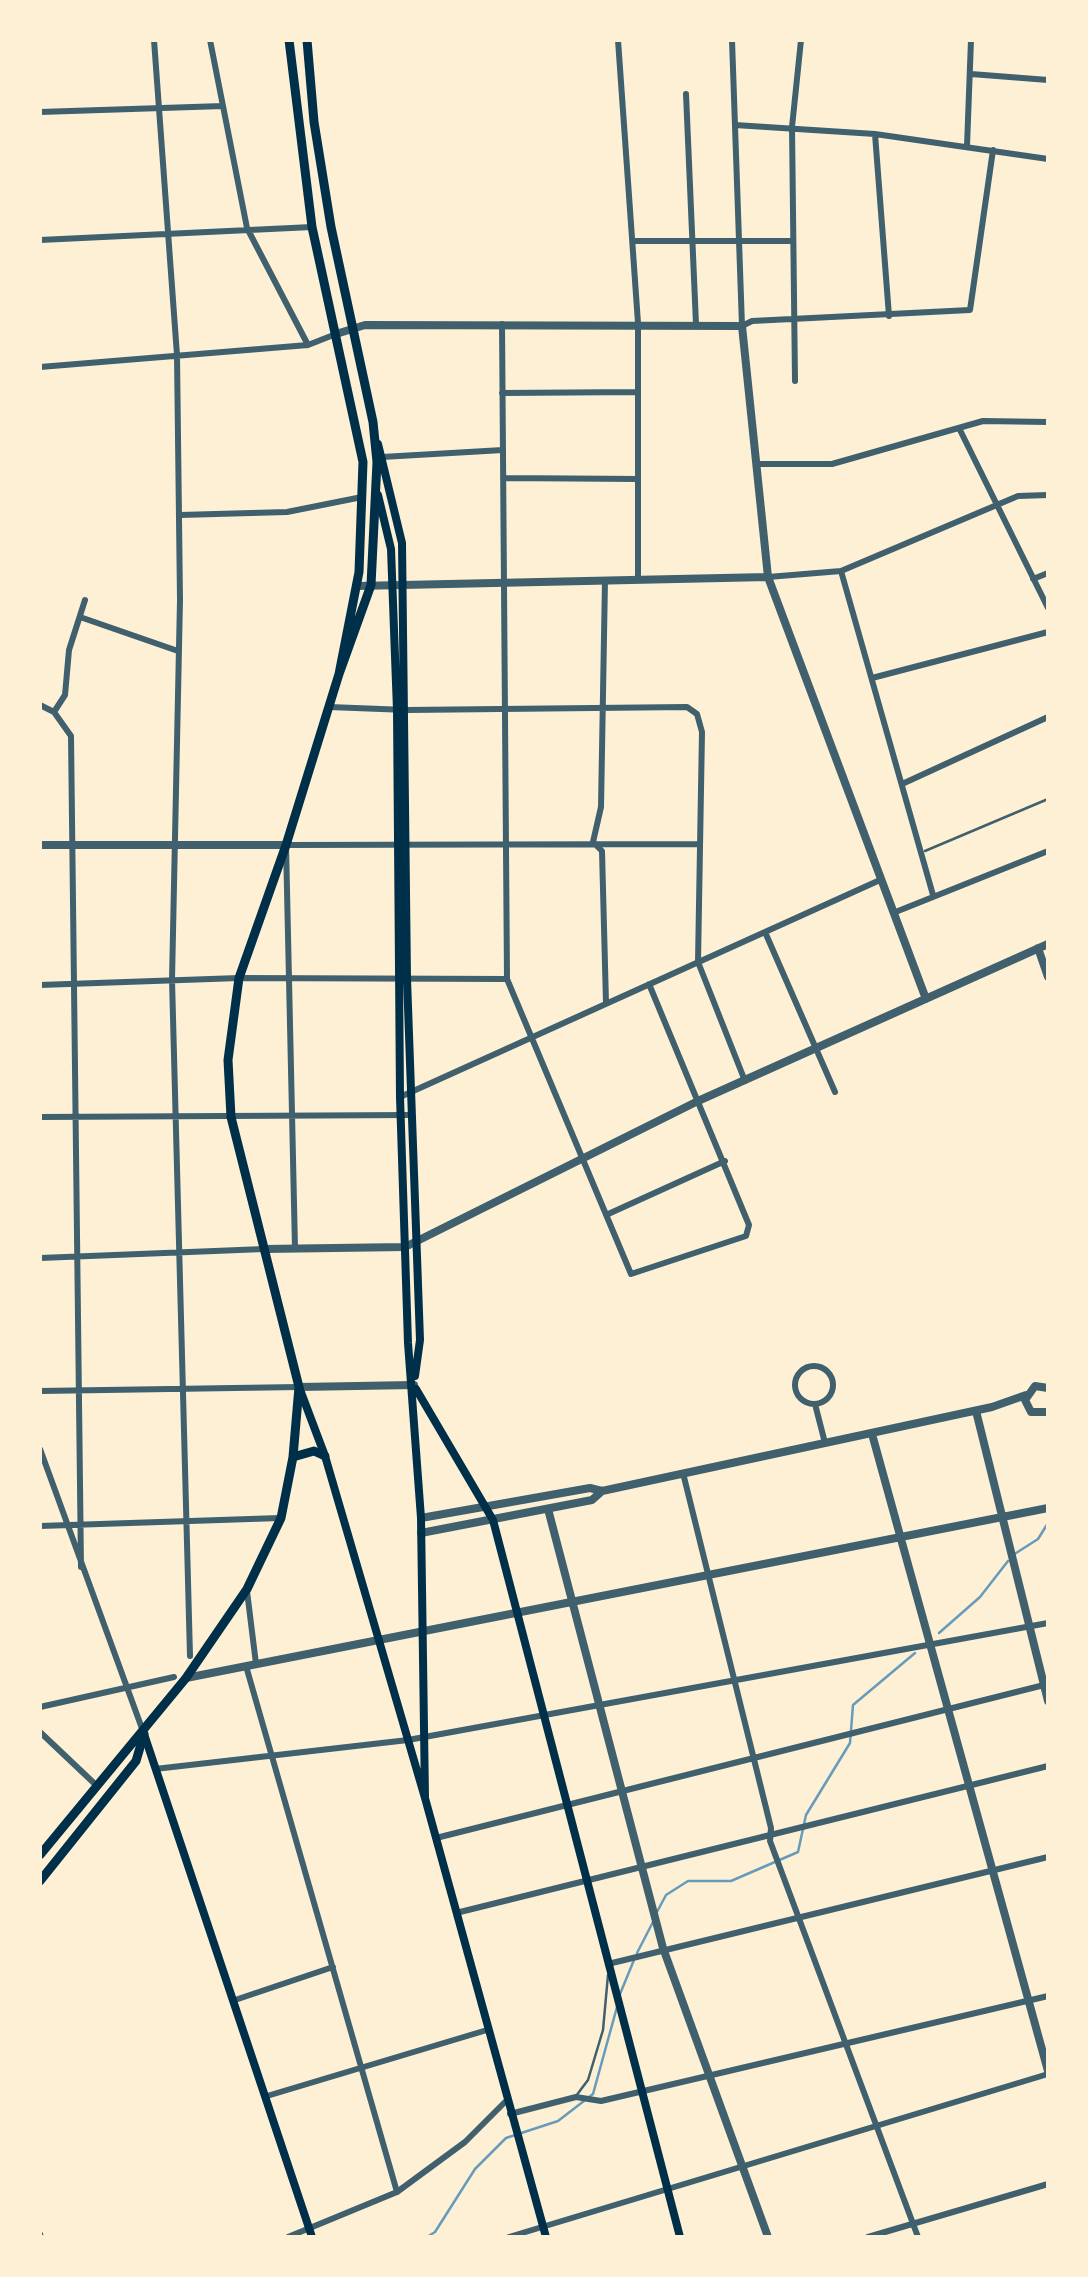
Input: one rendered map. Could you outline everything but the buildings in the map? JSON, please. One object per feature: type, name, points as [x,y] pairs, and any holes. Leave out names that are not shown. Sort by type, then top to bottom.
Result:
[{"type":"main road","points":[[289,40],[312,227],[362,462],[364,497],[357,586],[339,674]]},
{"type":"main road","points":[[307,40],[314,122],[352,328],[402,543],[398,584],[402,979],[420,1340],[414,1385],[493,1520],[680,2237]]},
{"type":"main road","points":[[372,422],[378,494],[398,584]]},
{"type":"main road","points":[[362,462],[378,494],[371,586],[239,978],[228,1060],[231,1116],[299,1387],[324,1456],[426,1798],[546,2237]]},
{"type":"main road","points":[[406,1116],[405,1247],[421,1518],[426,1798]]},
{"type":"main road","points":[[40,1882],[136,1761],[144,1734],[180,1678],[247,1589],[281,1518],[294,1457],[299,1387]]},
{"type":"main road","points":[[294,1457],[314,1451],[324,1456]]},
{"type":"main road","points":[[144,1734],[311,2233]]},
{"type":"main road","points":[[40,1855],[127,1744],[144,1734]]},
{"type":"street","points":[[154,40],[177,355],[180,515],[172,980],[190,1656]]},
{"type":"street","points":[[210,40],[247,228],[308,345]]},
{"type":"street","points":[[618,40],[638,323],[638,579]]},
{"type":"street","points":[[732,40],[742,326],[768,577],[926,999]]},
{"type":"street","points":[[794,381],[792,126],[800,40]]},
{"type":"street","points":[[966,146],[971,40]]},
{"type":"street","points":[[971,74],[1048,80]]},
{"type":"street","points":[[686,94],[696,324]]},
{"type":"street","points":[[40,112],[223,106]]},
{"type":"street","points":[[736,125],[875,134],[1048,159]]},
{"type":"street","points":[[875,134],[889,316]]},
{"type":"street","points":[[40,368],[308,345],[352,328],[502,323],[742,326],[791,318],[970,310],[993,150]]},
{"type":"street","points":[[40,240],[312,227]]},
{"type":"street","points":[[634,241],[790,241]]},
{"type":"street","points":[[502,323],[507,978],[631,1274],[746,1236],[749,1225],[650,984]]},
{"type":"street","points":[[711,324],[729,330],[745,345]]},
{"type":"street","points":[[502,393],[638,392]]},
{"type":"street","points":[[756,464],[832,464],[984,421],[1048,422]]},
{"type":"street","points":[[959,428],[1048,608]]},
{"type":"street","points":[[382,457],[503,450]]},
{"type":"street","points":[[503,478],[638,478]]},
{"type":"street","points":[[357,586],[841,572],[1018,496],[1048,495]]},
{"type":"street","points":[[180,515],[287,512],[364,497]]},
{"type":"street","points":[[841,572],[933,895]]},
{"type":"street","points":[[1034,579],[1048,573]]},
{"type":"street","points":[[592,842],[601,807],[605,580]]},
{"type":"street","points":[[54,712],[65,695],[69,650],[85,600]]},
{"type":"street","points":[[80,618],[178,650]]},
{"type":"street","points":[[872,678],[1048,632]]},
{"type":"street","points":[[40,705],[54,712],[70,736],[81,1566]]},
{"type":"street","points":[[329,707],[687,707],[697,714],[702,732],[698,962],[744,1081]]},
{"type":"street","points":[[902,784],[1048,717]]},
{"type":"street","points":[[592,842],[602,851],[606,1004]]},
{"type":"street","points":[[40,845],[700,844]]},
{"type":"street","points":[[286,845],[295,1248]]},
{"type":"street","points":[[892,913],[1048,852]]},
{"type":"street","points":[[405,1096],[880,880]]},
{"type":"street","points":[[765,932],[835,1092]]},
{"type":"street","points":[[40,1258],[405,1247],[698,1102],[1043,946],[1048,977]]},
{"type":"street","points":[[40,984],[239,978],[507,978]]},
{"type":"street","points":[[40,1117],[406,1116]]},
{"type":"street","points":[[606,1215],[725,1161]]},
{"type":"street","points":[[811,1366],[824,1369],[833,1381],[830,1396],[815,1404],[802,1400],[796,1387],[800,1373],[811,1366]]},
{"type":"street","points":[[40,1391],[414,1385]]},
{"type":"street","points":[[421,1518],[590,1488],[602,1491],[976,1411],[1014,1402],[1035,1386],[1048,1388]]},
{"type":"street","points":[[1026,1395],[1028,1408]]},
{"type":"street","points":[[1014,1402],[1036,1414],[1048,1412]]},
{"type":"street","points":[[815,1404],[825,1444]]},
{"type":"street","points":[[976,1411],[1048,1701]]},
{"type":"street","points":[[509,2237],[1048,2073],[872,1434]]},
{"type":"street","points":[[40,1449],[144,1734]]},
{"type":"street","points":[[683,1472],[780,1870],[918,2237]]},
{"type":"street","points":[[421,1533],[592,1500],[602,1491]]},
{"type":"street","points":[[40,1706],[1043,1508]]},
{"type":"street","points":[[548,1509],[663,1948],[768,2237]]},
{"type":"street","points":[[40,1526],[281,1518]]},
{"type":"street","points":[[247,1589],[251,1665],[272,1756],[397,2192]]},
{"type":"street","points":[[155,1769],[408,1740],[542,1712],[1048,1623]]},
{"type":"street","points":[[436,1838],[1046,1685]]},
{"type":"street","points":[[40,1732],[96,1785]]},
{"type":"street","points":[[456,1913],[1048,1766]]},
{"type":"street","points":[[608,1964],[1048,1856]]},
{"type":"street","points":[[234,2000],[332,1967]]},
{"type":"street","points":[[510,2114],[576,2097],[601,2102],[708,2073],[1048,1996]]},
{"type":"street","points":[[267,2096],[487,2030]]},
{"type":"street","points":[[288,2237],[311,2233],[397,2192],[464,2142],[506,2101]]},
{"type":"street","points":[[868,2237],[1048,2184]]},
{"type":"lane","points":[[920,852],[1048,799]]},
{"type":"lane","points":[[576,2097],[588,2080],[603,2030],[608,1964]]},
{"type":"waterway","points":[[1013,1555],[1038,1539],[1048,1523]]},
{"type":"waterway","points":[[939,1633],[980,1597],[1008,1561]]},
{"type":"waterway","points":[[657,1912],[666,1895],[688,1881],[731,1881],[798,1852],[806,1815],[850,1743],[853,1705],[915,1653]]},
{"type":"waterway","points":[[637,1953],[654,1920]]},
{"type":"waterway","points":[[620,1994],[634,1960]]},
{"type":"waterway","points":[[427,2237],[435,2232],[475,2169],[506,2138],[558,2121],[593,2094],[617,2007]]}]
